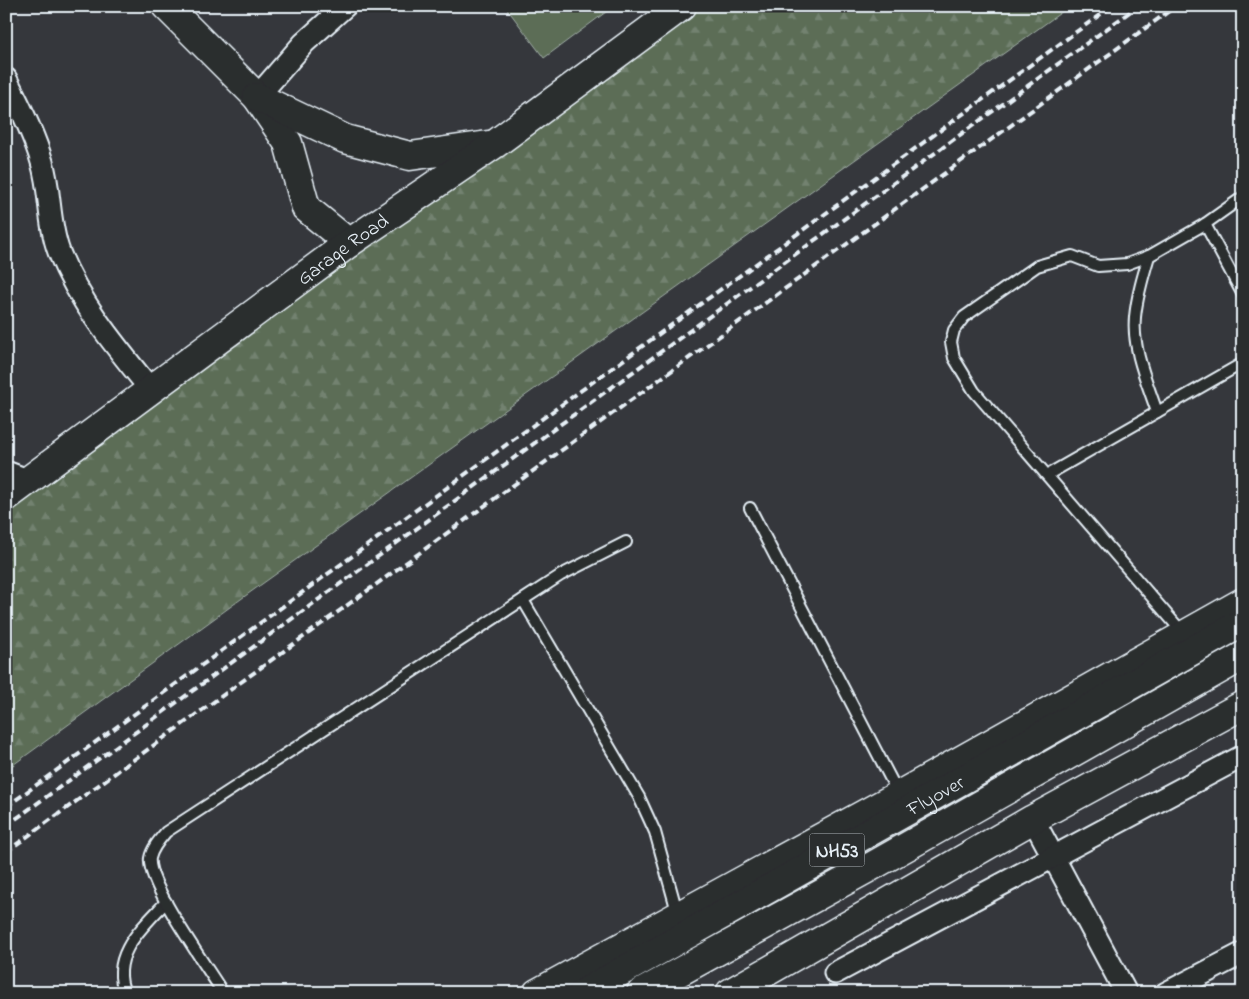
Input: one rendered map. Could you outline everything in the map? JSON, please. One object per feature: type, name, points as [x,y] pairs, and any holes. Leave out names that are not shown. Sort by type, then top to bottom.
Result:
[{"type":"main road","points":[[166,6],[257,96],[288,144],[306,208],[349,243]]},
{"type":"main road","name":"Garage Road","points":[[6,498],[18,476],[151,390],[349,243],[495,144],[682,6]]},
{"type":"main road","points":[[257,96],[345,139],[410,156],[495,144]]},
{"type":"main road","points":[[537,993],[623,958],[678,916],[900,795],[1243,602]]},
{"type":"main road","name":"Flyover","points":[[623,958],[1028,742],[1243,622]]},
{"type":"main road","name":"Flyover","points":[[641,993],[1039,772],[1243,656]]},
{"type":"main road","points":[[730,993],[1033,819],[1243,705]]},
{"type":"main road","name":"NH53","points":[[583,993],[623,958]]},
{"type":"street","points":[[257,96],[304,44],[345,6]]},
{"type":"street","points":[[6,79],[21,108],[43,163],[52,228],[59,252],[94,319],[151,390]]},
{"type":"street","points":[[835,972],[1243,756]]},
{"type":"street","points":[[1033,819],[1126,993]]},
{"type":"street","points":[[1166,993],[1243,953]]},
{"type":"lane","points":[[1184,634],[961,373],[954,358],[950,342],[954,330],[964,317],[1038,266],[1072,256],[1098,266],[1128,264],[1149,256],[1205,224],[1243,197]]},
{"type":"lane","points":[[1205,224],[1243,295]]},
{"type":"lane","points":[[1149,256],[1140,288],[1135,318],[1135,335],[1140,360],[1157,412]]},
{"type":"lane","points":[[1047,475],[1243,363]]},
{"type":"lane","points":[[750,508],[900,795]]},
{"type":"lane","points":[[223,993],[166,902],[152,872],[150,858],[156,845],[166,832],[561,575],[626,542]]},
{"type":"lane","points":[[523,600],[639,797],[655,832],[678,916]]},
{"type":"lane","points":[[125,993],[120,967],[124,953],[134,937],[166,902]]},
{"type":"green space","points":[[505,6],[614,6],[544,58]]},
{"type":"green space","points":[[682,6],[1070,6],[241,599],[6,770],[6,497]]},
{"type":"railway","points":[[6,807],[1112,6]]},
{"type":"railway","points":[[6,826],[1138,6]]},
{"type":"railway","points":[[6,852],[1176,6]]}]
